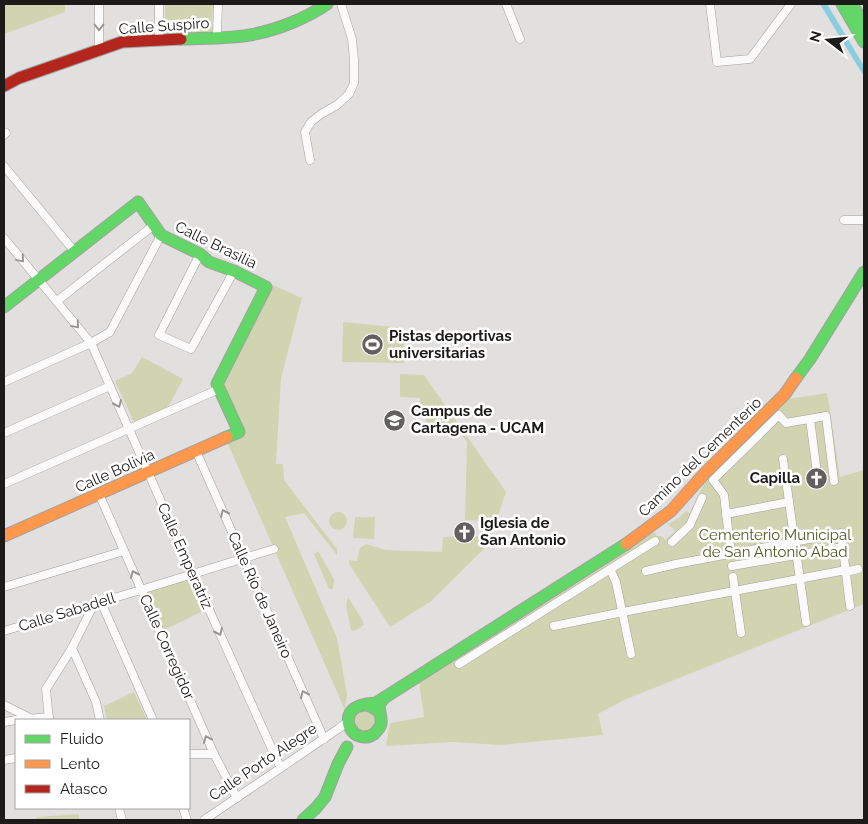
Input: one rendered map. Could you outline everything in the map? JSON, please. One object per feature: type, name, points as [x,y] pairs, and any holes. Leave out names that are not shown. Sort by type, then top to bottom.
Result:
[{"type":"main road","name":"Calle Suspiro","points":[[4,86],[19,78],[122,42],[247,36],[304,17],[327,4]]},
{"type":"main road","points":[[842,4],[864,42]]},
{"type":"main road","points":[[852,4],[864,24]]},
{"type":"main road","name":"Calle Brasilia","points":[[75,252],[138,202],[157,230],[200,254],[209,262],[234,271],[266,287],[217,384],[219,389]]},
{"type":"main road","points":[[4,307],[75,252]]},
{"type":"main road","name":"Camino del Cementerio","points":[[366,704],[373,704],[384,698],[632,540],[671,511],[704,474],[774,406],[795,382],[864,272]]},
{"type":"main road","name":"Calle Bolivia","points":[[4,536],[239,432],[219,389]]},
{"type":"main road","points":[[353,729],[370,736],[378,730],[381,723],[379,705],[384,698]]},
{"type":"main road","points":[[303,820],[325,797],[351,738],[353,729],[350,715],[354,708],[366,704],[380,713]]},
{"type":"street","points":[[99,4],[99,44],[104,48]]},
{"type":"street","points":[[159,4],[159,36],[161,40]]},
{"type":"street","points":[[218,4],[217,34],[219,38]]},
{"type":"street","points":[[310,160],[305,132],[311,122],[320,114],[337,105],[349,94],[354,83],[352,39],[341,4]]},
{"type":"street","points":[[506,4],[520,39]]},
{"type":"street","points":[[710,4],[717,62],[750,59],[791,4]]},
{"type":"street","points":[[4,166],[75,252]]},
{"type":"street","points":[[844,220],[864,220]]},
{"type":"street","points":[[57,302],[157,230]]},
{"type":"street","points":[[4,382],[91,343],[110,332],[157,230]]},
{"type":"street","name":"Calle Emperatriz","points":[[4,238],[91,343],[281,768]]},
{"type":"street","points":[[200,254],[159,334],[174,342],[192,349],[234,271]]},
{"type":"street","points":[[4,433],[110,386]]},
{"type":"street","points":[[4,484],[219,389]]},
{"type":"street","points":[[731,554],[724,495],[713,480],[779,415],[786,422],[826,416],[834,481]]},
{"type":"street","points":[[810,418],[816,473]]},
{"type":"street","name":"Calle Río de Janeiro","points":[[196,451],[324,739]]},
{"type":"street","points":[[783,459],[806,622]]},
{"type":"street","name":"Calle Corregidor","points":[[99,494],[214,754],[237,798]]},
{"type":"street","points":[[672,542],[690,525],[702,498]]},
{"type":"street","points":[[726,514],[789,502]]},
{"type":"street","points":[[646,571],[841,533],[850,606]]},
{"type":"street","points":[[459,664],[655,541]]},
{"type":"street","points":[[732,566],[843,547]]},
{"type":"street","name":"Calle Sabadell","points":[[4,631],[274,549]]},
{"type":"street","points":[[4,587],[124,551]]},
{"type":"street","points":[[610,569],[616,582],[631,654]]},
{"type":"street","points":[[554,626],[858,569]]},
{"type":"street","points":[[733,577],[741,634]]},
{"type":"street","points":[[4,705],[32,719],[49,719],[46,689],[98,603]]},
{"type":"street","points":[[98,603],[153,719]]},
{"type":"street","points":[[72,648],[96,702],[100,719]]},
{"type":"street","name":"Calle Porto Alegre","points":[[204,820],[338,729],[343,727],[353,729]]},
{"type":"street","points":[[190,754],[214,754]]},
{"type":"green space","points":[[4,4],[65,4],[65,12],[4,34]]},
{"type":"green space","points":[[165,4],[213,4],[212,35],[165,36]]},
{"type":"green space","points":[[273,285],[302,298],[281,378],[276,464],[283,464],[284,480],[337,549],[337,555],[304,513],[285,517],[337,638],[347,694],[345,710],[227,442],[244,435],[223,385]]},
{"type":"green space","name":"Pistas deportivas universitarias","points":[[343,322],[403,328],[404,363],[342,362]]},
{"type":"green space","points":[[142,357],[183,379],[168,407],[134,422],[115,381],[132,373]]},
{"type":"green space","points":[[400,374],[424,375],[506,492],[488,545],[430,602],[390,627],[349,564],[349,560],[357,561],[360,548],[366,544],[386,550],[442,552],[443,537],[482,536],[483,521],[465,520],[467,442],[461,434],[426,433],[426,407],[420,406],[420,398],[400,397]]},
{"type":"green space","name":"Cementerio Municipal de San Antonio Abad","points":[[827,393],[840,477],[864,470],[864,604],[624,700],[598,714],[603,735],[500,745],[453,742],[386,746],[390,723],[424,717],[419,682],[654,532],[665,540],[675,531],[668,524],[686,511],[690,513],[706,479],[788,399]]},
{"type":"green space","points":[[338,512],[344,515],[347,521],[344,527],[338,530],[332,527],[329,521],[332,515]]},
{"type":"green space","points":[[355,517],[375,517],[374,539],[353,538]]},
{"type":"green space","points":[[318,551],[334,579],[333,589],[329,589],[314,554]]},
{"type":"green space","points":[[186,576],[203,611],[164,630],[144,589]]},
{"type":"green space","points":[[348,597],[364,625],[354,631],[351,630],[346,606]]},
{"type":"green space","points":[[134,692],[147,719],[107,719],[104,706]]},
{"type":"green space","points":[[373,707],[380,727],[357,735],[350,715]]},
{"type":"green space","points":[[79,814],[79,820],[37,820],[36,817]]},
{"type":"water","points":[[820,4],[827,4],[864,66],[864,76],[852,57]]},
{"type":"traffic: fast","points":[[181,39],[237,37],[264,32],[302,18],[327,4]]},
{"type":"traffic: fast","points":[[842,4],[864,42]]},
{"type":"traffic: fast","points":[[852,4],[864,24]]},
{"type":"traffic: fast","points":[[4,307],[138,202],[161,235],[200,254],[209,262],[234,271],[266,287],[217,384],[239,432],[227,437]]},
{"type":"traffic: fast","points":[[796,378],[810,359],[864,272]]},
{"type":"traffic: fast","points":[[366,704],[376,703],[626,544]]},
{"type":"traffic: fast","points":[[380,713],[371,706],[359,706],[352,710],[349,716],[350,728],[360,736],[367,737],[374,734],[381,724],[381,719],[379,705],[384,698]]},
{"type":"traffic: fast","points":[[303,820],[325,797],[347,747]]},
{"type":"traffic: slow","points":[[626,544],[671,511],[704,474],[785,394],[796,378]]},
{"type":"traffic: slow","points":[[4,536],[227,437]]},
{"type":"traffic: jam","points":[[4,86],[19,78],[122,42],[181,39]]},
{"type":"place","name":"Pistas deportivas universitarias","points":[[373,345]]},
{"type":"place","name":"Campus de Cartagena - UCAM","points":[[395,420]]},
{"type":"place","name":"Capilla","points":[[816,478]]},
{"type":"place","name":"Iglesia de San Antonio","points":[[464,532]]}]
